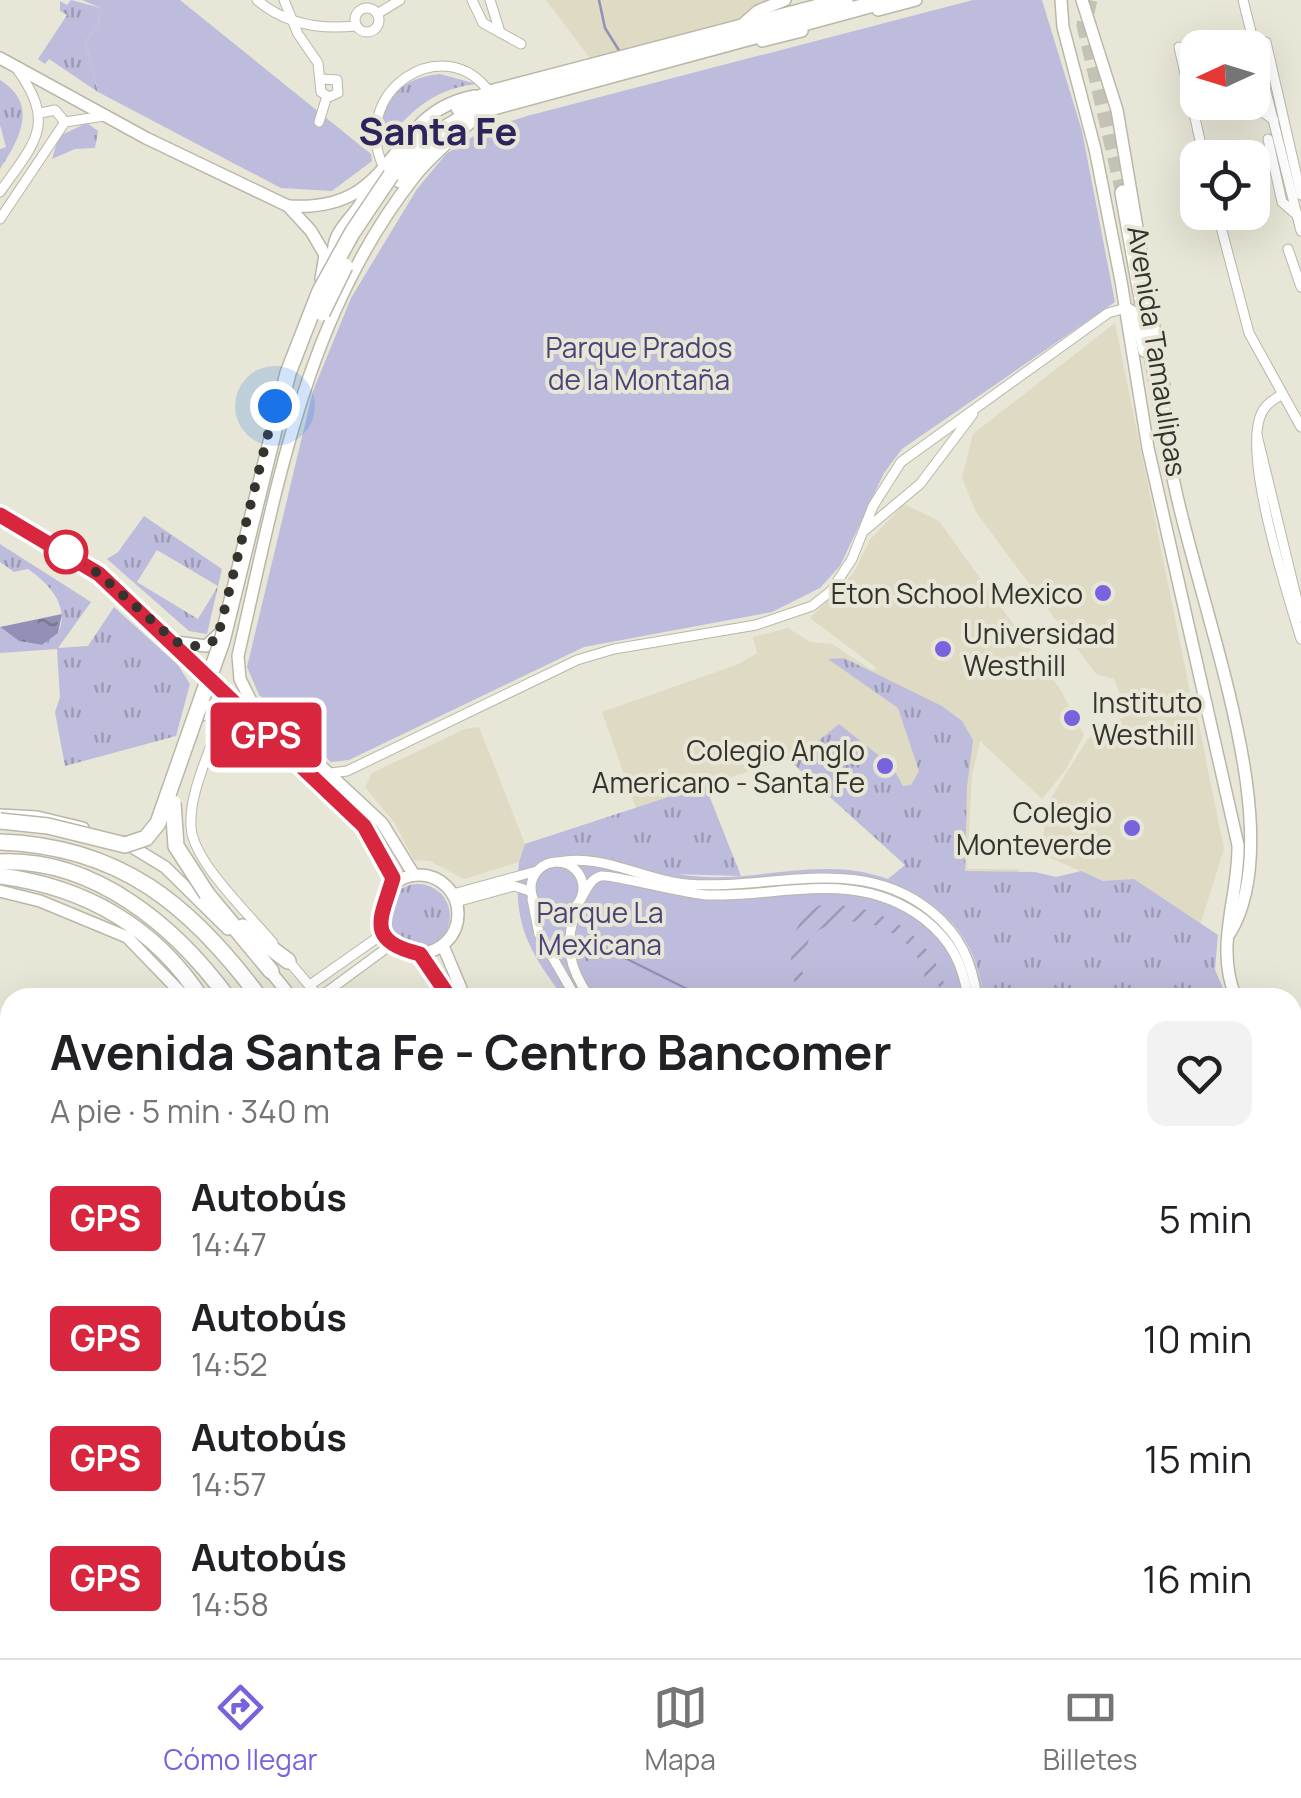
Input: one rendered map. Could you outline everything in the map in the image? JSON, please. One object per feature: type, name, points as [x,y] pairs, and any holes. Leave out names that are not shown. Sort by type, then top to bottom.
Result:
[{"type":"highway","points":[[741,34],[845,0]]},
{"type":"highway","points":[[0,818],[124,845],[153,832],[205,700],[274,424],[301,337],[352,232],[392,175],[444,130],[488,100],[888,0]]},
{"type":"highway","points":[[271,971],[207,894],[176,846],[171,815],[232,644],[293,395],[318,322],[392,175]]},
{"type":"highway","points":[[1124,193],[1166,432]]},
{"type":"highway","points":[[0,842],[63,849],[144,882],[210,935],[252,988]]},
{"type":"highway","points":[[0,862],[60,872],[140,906],[180,941],[220,988]]},
{"type":"highway","points":[[0,876],[38,881],[84,896],[130,922],[167,952],[194,988]]},
{"type":"highway","points":[[221,910],[288,961]]},
{"type":"street","points":[[256,0],[273,14],[294,22],[322,28],[356,26]]},
{"type":"street","points":[[284,0],[322,79],[320,90],[327,96]]},
{"type":"street","points":[[377,14],[400,0]]},
{"type":"street","points":[[472,0],[482,23],[521,44]]},
{"type":"street","points":[[490,0],[500,32]]},
{"type":"street","points":[[785,0],[758,10],[741,34],[777,38],[914,0]]},
{"type":"street","points":[[1053,0],[1063,27]]},
{"type":"street","name":"Avenida Tamaulipas","points":[[1062,0],[1063,27],[1096,149],[1176,581],[1224,772],[1238,845],[1239,878],[1225,968],[1232,988]]},
{"type":"street","name":"Avenida Tamaulipas","points":[[1082,0],[1116,110],[1131,179],[1163,366],[1166,432],[1245,768],[1251,878],[1244,905],[1227,936]]},
{"type":"street","points":[[1243,0],[1301,230]]},
{"type":"street","points":[[364,4],[377,14],[378,24],[372,31],[363,32],[356,26],[355,17],[364,4]]},
{"type":"street","points":[[1178,47],[1200,140]]},
{"type":"street","points":[[0,58],[104,116],[288,206],[311,231],[325,255],[324,272],[284,372],[221,632],[206,646],[176,642]]},
{"type":"street","points":[[1270,59],[1301,195]]},
{"type":"street","points":[[0,192],[35,142],[40,113],[17,69]]},
{"type":"street","points":[[288,206],[334,204],[392,175],[375,140],[378,114],[392,87],[405,76],[429,69],[452,69],[482,82],[488,100],[416,175],[348,279],[324,328],[296,413],[238,656],[240,679],[252,701],[382,822],[414,875]]},
{"type":"street","points":[[322,79],[333,76],[339,83],[338,93],[327,96]]},
{"type":"street","points":[[318,122],[327,96]]},
{"type":"street","points":[[40,113],[55,110],[65,122]]},
{"type":"street","points":[[0,218],[65,122],[104,116]]},
{"type":"street","points":[[1270,117],[1274,120]]},
{"type":"street","points":[[1268,139],[1282,202],[1297,215]]},
{"type":"street","points":[[348,279],[336,264],[333,245],[366,189]]},
{"type":"street","points":[[1222,230],[1250,333],[1301,427]]},
{"type":"street","points":[[1288,249],[1301,287]]},
{"type":"street","points":[[325,789],[324,779],[331,773],[347,770],[577,660],[790,617],[830,591],[852,559],[901,462],[1108,313],[1126,308],[1136,314],[1156,413],[1166,432]]},
{"type":"street","points":[[284,372],[296,413]]},
{"type":"street","points":[[1282,394],[1262,410],[1257,435],[1301,639]]},
{"type":"street","points":[[863,532],[920,484],[976,409]]},
{"type":"street","points":[[1261,466],[1301,617]]},
{"type":"street","points":[[0,514],[99,574],[176,642],[249,719],[364,826],[393,878],[380,909],[388,939],[420,954],[443,988]]},
{"type":"street","points":[[176,642],[207,661],[236,650],[242,641]]},
{"type":"street","points":[[116,838],[146,830],[157,819],[196,718],[203,682],[200,671]]},
{"type":"street","points":[[196,718],[210,712],[217,728],[194,797],[191,832],[202,858],[312,988]]},
{"type":"street","points":[[217,728],[249,719]]},
{"type":"street","points":[[1224,772],[1245,768]]},
{"type":"street","points":[[0,818],[60,821],[116,838],[165,867],[284,988]]},
{"type":"street","points":[[455,898],[559,862],[584,859],[652,878],[721,890],[844,877],[900,892],[920,903],[953,933],[970,962],[975,988]]},
{"type":"street","points":[[559,862],[580,874],[569,955],[583,988]]},
{"type":"street","points":[[537,871],[531,894],[539,934],[570,988]]},
{"type":"street","points":[[391,886],[414,875],[427,875],[455,898],[458,922],[444,946],[420,954]]},
{"type":"street","points":[[455,898],[514,886],[531,894],[540,909],[555,915],[579,902],[591,882],[605,876],[657,889],[830,886],[889,898],[922,918],[950,944],[966,988]]},
{"type":"street","points":[[0,890],[40,901],[127,937],[176,988]]},
{"type":"street","points":[[310,985],[388,939]]},
{"type":"street","points":[[331,988],[388,939]]},
{"type":"street","points":[[444,946],[461,988]]},
{"type":"shaded area","points":[[546,0],[787,0],[750,21],[592,61]]},
{"type":"shaded area","name":"Eton School Mexico","points":[[1115,323],[1190,692],[1125,707],[1114,679],[1096,674],[976,512],[962,478],[973,434]]},
{"type":"shaded area","points":[[904,504],[939,521],[1060,689],[1084,735],[1066,769],[1042,799],[980,741],[972,776],[967,869],[1020,869],[1009,888],[949,904],[787,759],[636,808],[602,712],[739,664],[757,653],[753,637],[788,628],[810,642],[832,644],[872,670],[878,669],[810,618],[853,574],[870,540]]},
{"type":"shaded area","name":"Colegio Monteverde","points":[[1194,701],[1224,849],[1200,925],[1042,854],[1046,806],[1087,740],[1127,715]]},
{"type":"shaded area","points":[[479,727],[525,844],[519,862],[464,879],[430,861],[414,860],[394,822],[365,787],[372,773],[465,729]]},
{"type":"green space","points":[[71,0],[101,8],[98,26],[85,41],[98,92],[49,59],[45,64],[38,59],[67,15],[60,11],[60,1],[67,5]]},
{"type":"green space","points":[[82,0],[180,0],[371,154],[372,161],[332,191],[281,188],[98,92],[85,41],[98,26],[101,8]]},
{"type":"green space","name":"Parque Prados de la Montaña","points":[[973,0],[1042,0],[1082,131],[1115,302],[902,449],[884,473],[840,566],[820,588],[772,612],[584,647],[349,760],[331,762],[259,695],[247,667],[313,391],[351,298],[417,189],[446,154],[483,130],[527,116]]},
{"type":"green space","points":[[440,74],[477,84],[448,91],[423,104],[382,147],[383,118],[393,96],[412,81]]},
{"type":"green space","points":[[0,80],[19,100],[22,122],[0,169],[0,149],[6,147],[0,125]]},
{"type":"green space","points":[[87,123],[98,131],[95,148],[75,149],[52,159],[59,136]]},
{"type":"green space","points":[[144,516],[222,569],[207,634],[189,631],[107,559],[118,552]],"holes":[[[157,550],[218,586],[198,619],[137,582]]]},
{"type":"green space","points":[[0,544],[91,602],[58,648],[88,646],[114,607],[178,665],[190,684],[176,736],[65,766],[55,712],[60,697],[57,649],[0,653],[0,627],[19,641],[42,645],[58,633],[62,614],[43,581],[28,569],[14,572],[0,562]]},
{"type":"green space","points":[[844,658],[942,706],[962,721],[973,740],[967,787],[965,871],[1035,872],[1056,877],[1081,871],[1103,881],[1134,879],[1218,935],[1215,970],[1223,988],[982,988],[974,957],[954,924],[925,899],[888,879],[905,865],[787,758],[806,751],[839,724],[892,766],[903,786],[911,785],[919,771],[898,708],[828,659]]},
{"type":"green space","points":[[705,785],[741,876],[672,874],[572,851],[529,866],[519,862],[525,844]]},
{"type":"green space","name":"Parque La Mexicana","points":[[572,851],[690,876],[829,869],[885,878],[910,889],[951,922],[967,944],[982,988],[557,988],[525,934],[518,902],[519,862],[529,865],[548,854]]},
{"type":"green space","points":[[418,884],[441,893],[450,916],[441,939],[418,948],[395,939],[386,916],[395,893]]},
{"type":"green space","points":[[820,905],[842,906],[863,909],[902,926],[931,955],[945,988],[925,981],[921,963],[896,936],[861,922],[842,922],[824,927],[809,938],[802,971],[808,988],[796,988],[792,946],[800,922]]},
{"type":"water","points":[[62,614],[58,633],[42,645],[19,641],[0,627]]},
{"type":"waterway","points":[[599,0],[605,28],[620,52]]},
{"type":"waterway","points":[[587,960],[587,947],[601,946],[685,988]]},
{"type":"tunnel","points":[[1090,0],[1084,25],[1123,193]]},
{"type":"bus line","name":"GPS","points":[[0,515],[99,574],[176,642],[229,700],[364,826],[393,878],[380,909],[384,934],[400,950],[420,954],[445,988]]},
{"type":"place","name":"Eton School Mexico","points":[[1103,593]]},
{"type":"place","name":"Universidad Westhill","points":[[943,649]]},
{"type":"place","name":"Instituto Westhill","points":[[1072,718]]},
{"type":"place","name":"Colegio Anglo Americano - Santa Fe","points":[[885,766]]},
{"type":"place","name":"Colegio Monteverde","points":[[1132,828]]},
{"type":"district","name":"Santa Fe","points":[[438,130]]},
{"type":"route","points":[[66,552],[99,574],[176,642],[206,646],[217,640],[275,406]]}]
